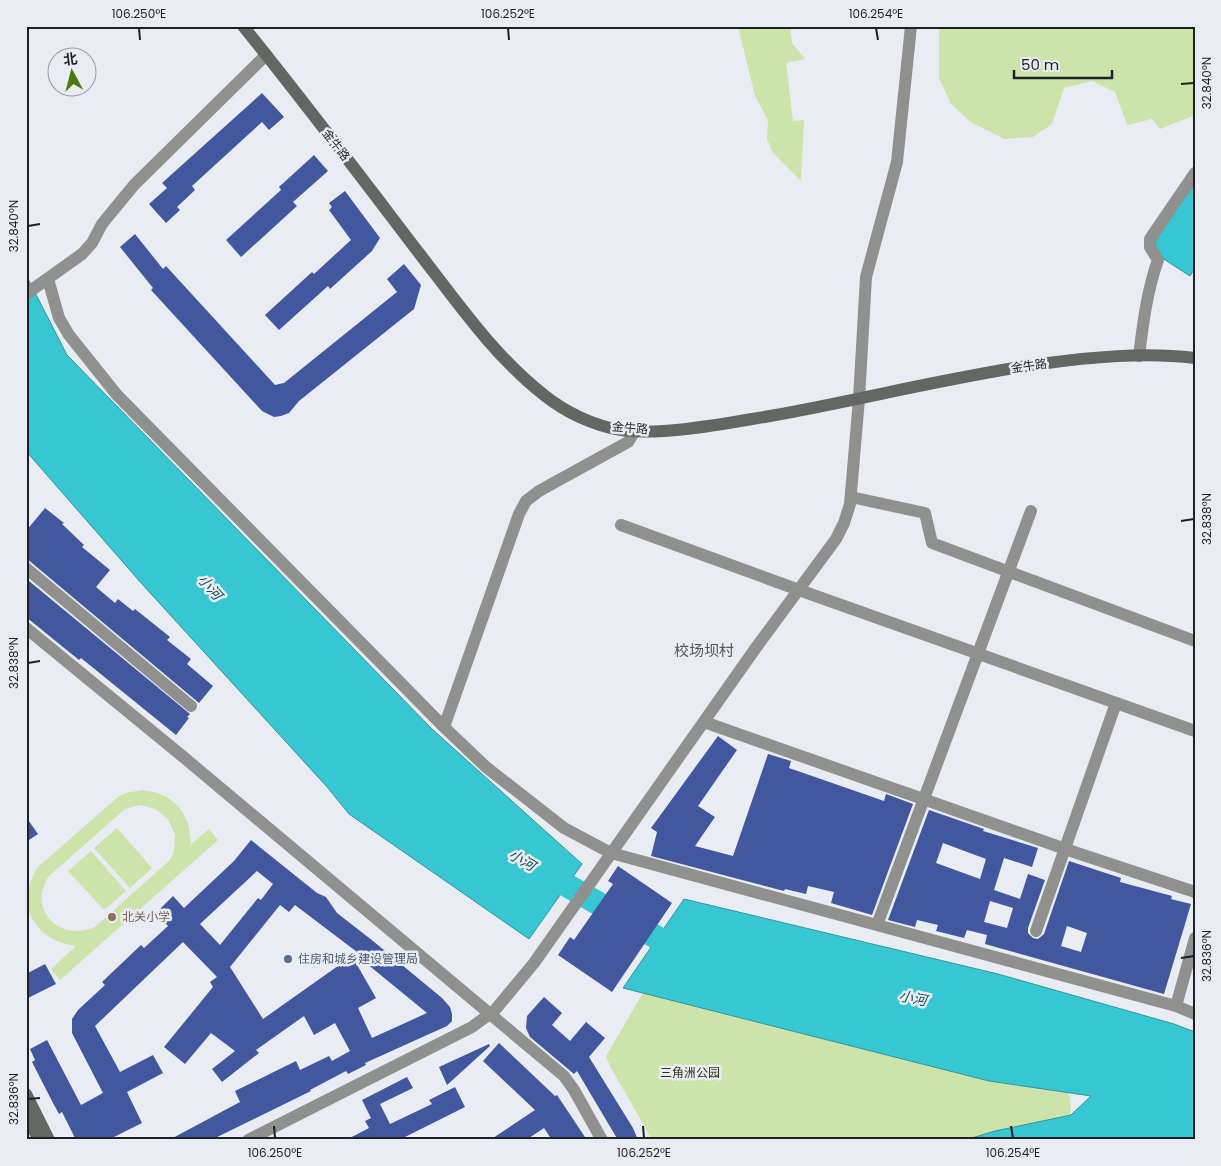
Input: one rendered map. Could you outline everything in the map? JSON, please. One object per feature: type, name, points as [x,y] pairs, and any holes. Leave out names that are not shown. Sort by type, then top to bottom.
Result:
[{"type":"main road","name":"金牛路","points":[[243,26],[465,311],[506,359],[526,380],[546,396],[576,414],[606,426],[635,431],[679,429],[738,421],[1012,368],[1065,361],[1140,356],[1195,358]]},
{"type":"main road","points":[[26,1094],[49,1140]]},
{"type":"main road","points":[[26,1116],[39,1140]]},
{"type":"street","points":[[248,1140],[472,1027],[495,1010],[534,963],[704,722],[836,540],[844,523],[851,497],[866,278],[897,162],[912,26]]},
{"type":"street","points":[[26,294],[82,254],[92,243],[102,224],[134,185],[266,55]]},
{"type":"street","points":[[1140,356],[1150,282],[1158,260],[1150,247],[1150,239],[1195,173]]},
{"type":"street","points":[[45,282],[59,318],[69,335],[117,394],[444,727],[486,767],[564,828],[609,857],[877,925],[1176,1006],[1195,1014]]},
{"type":"street","points":[[444,727],[526,500],[628,442],[635,431]]},
{"type":"street","points":[[851,497],[925,513],[932,543],[1195,641]]},
{"type":"street","points":[[877,925],[1031,511]]},
{"type":"street","points":[[621,525],[1195,731]]},
{"type":"street","points":[[26,568],[191,706]]},
{"type":"street","points":[[26,628],[181,755],[564,1076],[602,1140]]},
{"type":"street","points":[[1036,930],[1116,703]]},
{"type":"street","points":[[704,722],[1065,849],[1195,892]]},
{"type":"street","points":[[1176,1006],[1195,938]]},
{"type":"green space","points":[[738,26],[790,26],[792,43],[805,59],[786,63],[793,121],[804,120],[801,181],[773,153],[767,139],[768,120],[755,96]]},
{"type":"green space","points":[[939,26],[1195,26],[1195,115],[1160,129],[1152,119],[1127,125],[1115,92],[1092,81],[1064,88],[1052,124],[1033,137],[1004,139],[971,122],[951,104],[939,78]]},
{"type":"green space","points":[[143,790],[154,792],[172,801],[179,807],[188,823],[191,844],[209,829],[218,840],[60,980],[51,969],[76,946],[61,943],[49,937],[39,929],[32,919],[28,907],[31,881],[38,867],[118,797],[126,793]],"holes":[[[140,805],[155,809],[168,819],[175,835],[174,852],[170,860],[95,927],[82,931],[70,930],[59,927],[50,920],[44,911],[42,900],[43,888],[49,876],[125,809]]]},
{"type":"green space","points":[[117,828],[152,868],[130,888],[94,848]]},
{"type":"green space","points":[[91,851],[126,891],[104,910],[68,871]]},
{"type":"green space","name":"三角洲公园","points":[[643,993],[989,1081],[1068,1093],[1071,1115],[995,1131],[965,1140],[652,1140],[606,1056]]},
{"type":"water","points":[[1195,183],[1195,268],[1190,276],[1159,256],[1155,249],[1157,233]]},
{"type":"water","points":[[26,275],[67,355],[432,729],[582,864],[529,939],[349,814],[328,788],[142,584],[26,451]]},
{"type":"water","points":[[684,899],[998,974],[1174,1024],[1195,1032],[1195,1140],[965,1140],[995,1131],[1071,1115],[1091,1096],[989,1081],[623,988]]},
{"type":"building","points":[[262,93],[284,117],[269,130],[262,122],[192,186],[195,190],[177,207],[180,210],[166,223],[149,204],[167,188],[162,183]]},
{"type":"building","points":[[314,155],[328,171],[293,202],[297,206],[241,257],[226,240],[281,190],[279,187]]},
{"type":"building","points":[[345,191],[380,238],[372,251],[330,289],[328,286],[279,330],[265,315],[312,272],[314,274],[351,240],[329,210],[332,207],[329,203]]},
{"type":"building","points":[[135,234],[163,269],[166,266],[275,385],[284,383],[397,292],[387,279],[404,264],[421,285],[414,309],[299,401],[289,413],[274,417],[262,411],[151,290],[153,288],[120,247]]},
{"type":"building","points":[[45,508],[64,523],[62,524],[84,545],[82,547],[110,570],[96,587],[115,603],[118,599],[133,611],[135,609],[170,637],[167,640],[191,659],[187,664],[213,686],[199,703],[26,558],[26,531]]},
{"type":"building","points":[[29,581],[190,714],[176,735],[81,658],[79,660],[26,617],[26,585]]},
{"type":"building","points":[[718,736],[737,750],[698,806],[715,817],[695,846],[733,856],[768,754],[791,761],[789,768],[884,801],[886,794],[913,804],[872,915],[831,903],[834,892],[808,886],[806,894],[785,889],[784,891],[651,856],[657,832],[651,828]]},
{"type":"building","points":[[929,810],[984,829],[983,831],[1038,848],[1032,867],[1004,858],[994,890],[1020,899],[1028,874],[1045,880],[1028,928],[1028,933],[1033,938],[1038,939],[1044,934],[1069,861],[1121,878],[1120,882],[1172,896],[1171,899],[1191,904],[1164,994],[985,944],[987,935],[967,930],[964,938],[936,931],[938,925],[917,920],[915,927],[888,920]],"holes":[[[943,843],[986,859],[980,879],[936,863]],[[990,901],[1013,908],[1007,928],[984,922]],[[1067,926],[1087,933],[1081,952],[1061,946]]]},
{"type":"building","points":[[26,817],[38,834],[26,842]]},
{"type":"building","points":[[251,840],[317,893],[326,897],[337,913],[442,998],[450,1007],[452,1021],[447,1026],[365,1063],[366,1065],[348,1074],[346,1071],[311,1091],[211,1140],[169,1140],[240,1102],[235,1091],[296,1061],[300,1070],[329,1056],[332,1061],[350,1051],[335,1023],[314,1035],[304,1016],[256,1050],[259,1053],[222,1082],[212,1069],[235,1051],[211,1033],[185,1064],[164,1047],[213,987],[210,982],[217,977],[183,942],[95,1026],[120,1072],[153,1055],[163,1073],[127,1092],[142,1123],[108,1140],[76,1140],[62,1112],[59,1114],[32,1062],[35,1060],[30,1049],[47,1040],[81,1105],[103,1093],[72,1033],[72,1019],[78,1010],[105,985],[102,982],[141,945],[144,948],[168,926],[156,913],[173,896],[184,908],[234,861]],"holes":[[[257,871],[273,884],[261,900],[258,898],[220,945],[200,924]],[[280,905],[289,912],[295,905],[357,952],[355,954],[427,1013],[372,1038],[358,1008],[376,998],[352,956],[263,1019],[230,967]]]},
{"type":"building","points":[[618,866],[672,903],[612,992],[558,955],[570,937],[574,940],[613,884],[608,881]]},
{"type":"building","points":[[45,964],[56,984],[26,999],[26,974]]},
{"type":"building","points":[[544,997],[562,1013],[552,1025],[570,1041],[586,1022],[605,1038],[589,1057],[633,1128],[638,1140],[618,1140],[577,1071],[574,1074],[530,1037],[526,1028],[527,1016]]},
{"type":"building","points":[[499,1043],[555,1096],[557,1095],[587,1140],[552,1140],[544,1128],[526,1140],[490,1140],[535,1110],[483,1061]]},
{"type":"building","points":[[489,1044],[490,1046],[447,1085],[439,1067]]},
{"type":"building","points":[[407,1077],[413,1088],[380,1104],[390,1124],[432,1104],[429,1100],[455,1087],[465,1107],[399,1140],[346,1140],[369,1128],[365,1121],[371,1118],[362,1100]]},
{"type":"waterway","name":"小河","points":[[539,869],[685,954]]},
{"type":"place","name":"北关小学","points":[[112,917]]},
{"type":"place","name":"住房和城乡建设管理局","points":[[288,959]]},
{"type":"district","name":"校场坝村","points":[[704,651]]}]
